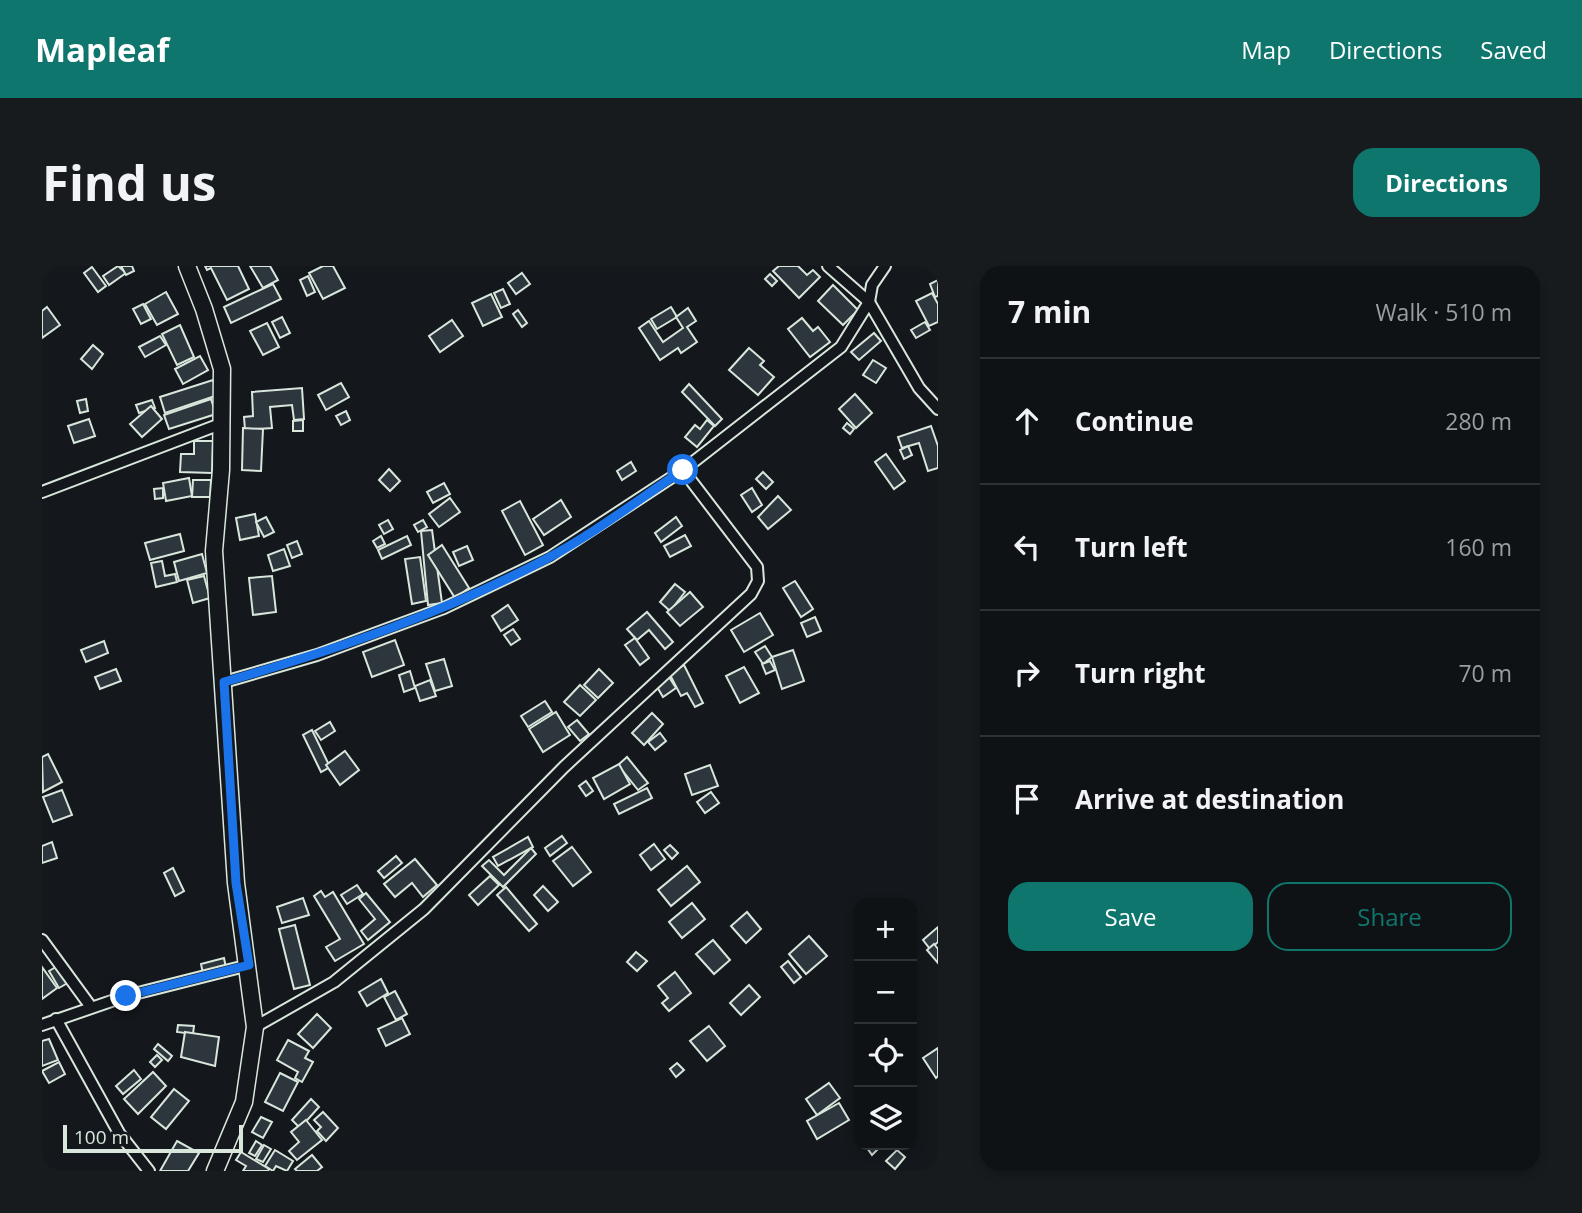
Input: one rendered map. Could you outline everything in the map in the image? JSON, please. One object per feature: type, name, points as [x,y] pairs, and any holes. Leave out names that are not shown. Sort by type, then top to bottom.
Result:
[{"type":"street","points":[[187,266],[204,309],[222,369],[223,423],[214,551],[236,883],[249,965],[255,1027],[244,1102],[215,1171]]},
{"type":"street","points":[[828,266],[869,302],[919,388],[938,409]]},
{"type":"street","points":[[224,682],[317,655],[443,608],[550,557],[683,470],[841,347],[869,302],[872,285],[885,266]]},
{"type":"street","points":[[42,492],[223,423]]},
{"type":"street","points":[[255,1027],[334,982],[424,909],[564,767],[751,594],[758,581],[757,566],[683,470]]},
{"type":"street","points":[[42,940],[92,1007]]},
{"type":"street","points":[[42,1025],[92,1007],[249,965]]},
{"type":"street","points":[[55,1019],[118,1133],[149,1171]]},
{"type":"building","points":[[118,266],[126,273],[109,285],[103,276]]},
{"type":"building","points":[[121,266],[132,266],[134,271],[126,275]]},
{"type":"building","points":[[205,266],[238,266],[249,289],[227,300],[211,268],[207,270]]},
{"type":"building","points":[[250,266],[270,266],[278,280],[263,288]]},
{"type":"building","points":[[323,266],[333,266],[345,288],[323,299],[309,273]]},
{"type":"building","points":[[779,266],[798,266],[807,275],[813,270],[820,277],[799,298],[773,271]]},
{"type":"building","points":[[92,267],[106,286],[98,292],[84,273]]},
{"type":"building","points":[[522,273],[530,284],[516,294],[508,283]]},
{"type":"building","points":[[770,274],[777,281],[772,286],[765,279]]},
{"type":"building","points":[[308,276],[315,292],[307,296],[300,280]]},
{"type":"building","points":[[938,280],[938,296],[935,297],[930,284]]},
{"type":"building","points":[[273,284],[281,299],[231,323],[224,307]]},
{"type":"building","points":[[833,285],[858,310],[843,325],[818,301]]},
{"type":"building","points":[[503,289],[510,304],[501,308],[494,293]]},
{"type":"building","points":[[166,292],[178,314],[157,325],[145,304]]},
{"type":"building","points":[[932,293],[938,304],[938,322],[929,326],[916,301]]},
{"type":"building","points":[[491,294],[502,317],[483,326],[472,303]]},
{"type":"building","points":[[143,304],[151,319],[141,324],[133,309]]},
{"type":"building","points":[[47,307],[60,325],[42,338],[42,311]]},
{"type":"building","points":[[671,307],[677,317],[657,329],[651,319]]},
{"type":"building","points":[[688,308],[696,321],[687,327],[697,342],[681,353],[678,348],[660,360],[639,328],[649,321],[663,342],[683,328],[676,317]]},
{"type":"building","points":[[518,310],[527,323],[522,327],[513,314]]},
{"type":"building","points":[[282,317],[290,333],[280,338],[272,322]]},
{"type":"building","points":[[802,318],[813,331],[818,327],[830,342],[810,357],[788,329]]},
{"type":"building","points":[[452,320],[463,336],[440,352],[429,336]]},
{"type":"building","points":[[925,322],[930,330],[916,338],[911,330]]},
{"type":"building","points":[[267,323],[279,347],[263,355],[250,331]]},
{"type":"building","points":[[180,325],[194,357],[177,365],[162,334]]},
{"type":"building","points":[[874,333],[881,341],[859,360],[851,352]]},
{"type":"building","points":[[160,336],[166,345],[145,357],[139,347]]},
{"type":"building","points":[[93,345],[103,354],[92,369],[81,359]]},
{"type":"building","points":[[749,348],[764,361],[760,365],[774,377],[758,395],[729,370]]},
{"type":"building","points":[[200,356],[208,370],[183,384],[175,369]]},
{"type":"building","points":[[873,360],[886,368],[876,383],[863,375]]},
{"type":"building","points":[[213,380],[218,395],[165,413],[160,397]]},
{"type":"building","points":[[341,383],[349,397],[326,410],[318,395]]},
{"type":"building","points":[[689,384],[722,419],[715,426],[682,392]]},
{"type":"building","points":[[302,388],[304,419],[294,420],[292,405],[270,407],[272,428],[245,430],[244,417],[253,416],[252,392]]},
{"type":"building","points":[[855,394],[872,413],[856,428],[839,409]]},
{"type":"building","points":[[86,399],[88,411],[80,413],[77,401]]},
{"type":"building","points":[[211,399],[216,414],[169,429],[164,415]]},
{"type":"building","points":[[152,400],[155,408],[139,413],[136,405]]},
{"type":"building","points":[[151,406],[162,419],[142,437],[130,424]]},
{"type":"building","points":[[346,411],[350,420],[341,425],[336,416]]},
{"type":"building","points":[[89,419],[95,436],[74,443],[68,426]]},
{"type":"building","points":[[303,420],[303,431],[293,431],[293,421]]},
{"type":"building","points":[[707,420],[714,426],[697,447],[685,437],[695,425],[700,429]]},
{"type":"building","points":[[847,423],[854,429],[850,434],[843,428]]},
{"type":"building","points":[[931,426],[938,446],[938,468],[928,471],[919,443],[902,448],[898,437]]},
{"type":"building","points":[[243,428],[263,429],[261,471],[242,470]]},
{"type":"building","points":[[194,441],[213,441],[212,473],[180,472],[181,454],[194,454]]},
{"type":"building","points":[[908,446],[912,455],[904,459],[900,450]]},
{"type":"building","points":[[886,454],[905,481],[894,489],[875,462]]},
{"type":"building","points":[[631,462],[636,471],[622,480],[617,471]]},
{"type":"building","points":[[389,469],[400,481],[390,491],[379,480]]},
{"type":"building","points":[[763,472],[773,482],[766,489],[756,479]]},
{"type":"building","points":[[189,478],[192,496],[166,501],[163,483]]},
{"type":"building","points":[[193,480],[211,480],[210,497],[192,497]]},
{"type":"building","points":[[444,483],[450,494],[433,503],[427,492]]},
{"type":"building","points":[[163,488],[163,498],[155,499],[154,489]]},
{"type":"building","points":[[752,488],[762,505],[752,512],[741,495]]},
{"type":"building","points":[[778,496],[791,510],[768,529],[758,517]]},
{"type":"building","points":[[450,498],[460,512],[439,527],[429,514]]},
{"type":"building","points":[[561,500],[571,517],[544,535],[533,519]]},
{"type":"building","points":[[520,501],[543,545],[525,555],[502,511]]},
{"type":"building","points":[[255,514],[259,536],[240,540],[236,518]]},
{"type":"building","points":[[266,517],[274,532],[264,537],[256,522]]},
{"type":"building","points":[[676,517],[682,526],[661,542],[655,533]]},
{"type":"building","points":[[388,520],[393,529],[384,534],[379,525]]},
{"type":"building","points":[[423,520],[427,527],[418,532],[414,525]]},
{"type":"building","points":[[432,530],[442,603],[428,605],[421,531]]},
{"type":"building","points":[[180,534],[184,551],[150,560],[145,543]]},
{"type":"building","points":[[685,535],[691,546],[670,557],[664,546]]},
{"type":"building","points":[[381,536],[385,544],[377,548],[373,541]]},
{"type":"building","points":[[407,536],[411,545],[382,559],[378,550]]},
{"type":"building","points":[[297,541],[302,554],[292,558],[287,545]]},
{"type":"building","points":[[442,545],[469,588],[455,598],[428,555]]},
{"type":"building","points":[[467,546],[473,560],[459,566],[453,552]]},
{"type":"building","points":[[284,549],[290,566],[273,571],[268,555]]},
{"type":"building","points":[[202,554],[207,573],[179,581],[174,562]]},
{"type":"building","points":[[420,557],[426,601],[412,604],[405,559]]},
{"type":"building","points":[[162,561],[165,576],[175,574],[177,582],[156,587],[151,563]]},
{"type":"building","points":[[204,576],[210,598],[193,603],[187,580]]},
{"type":"building","points":[[272,576],[276,612],[253,615],[249,578]]},
{"type":"building","points":[[795,581],[813,609],[801,617],[783,588]]},
{"type":"building","points":[[675,584],[685,592],[670,611],[660,602]]},
{"type":"building","points":[[690,592],[703,607],[680,626],[667,612]]},
{"type":"building","points":[[508,605],[518,620],[501,631],[492,616]]},
{"type":"building","points":[[647,612],[673,642],[665,649],[649,630],[637,640],[627,629]]},
{"type":"building","points":[[760,613],[773,635],[744,652],[731,630]]},
{"type":"building","points":[[815,617],[821,631],[807,637],[801,623]]},
{"type":"building","points":[[513,629],[520,639],[511,645],[504,635]]},
{"type":"building","points":[[635,638],[649,658],[640,665],[625,645]]},
{"type":"building","points":[[395,640],[404,665],[372,677],[363,652]]},
{"type":"building","points":[[104,641],[108,653],[86,662],[81,650]]},
{"type":"building","points":[[765,646],[772,657],[763,664],[755,652]]},
{"type":"building","points":[[793,650],[804,681],[782,689],[772,657]]},
{"type":"building","points":[[444,659],[452,686],[435,691],[426,664]]},
{"type":"building","points":[[770,661],[775,670],[766,674],[762,664]]},
{"type":"building","points":[[684,665],[703,703],[695,707],[687,693],[681,696],[669,673]]},
{"type":"building","points":[[744,667],[759,693],[740,703],[726,676]]},
{"type":"building","points":[[116,669],[121,681],[100,689],[95,677]]},
{"type":"building","points":[[599,669],[613,683],[598,698],[584,685]]},
{"type":"building","points":[[410,671],[415,688],[404,692],[399,675]]},
{"type":"building","points":[[669,677],[676,688],[663,697],[656,685]]},
{"type":"building","points":[[430,680],[436,696],[420,701],[415,686]]},
{"type":"building","points":[[580,685],[596,700],[580,716],[564,702]]},
{"type":"building","points":[[545,701],[552,712],[528,727],[521,716]]},
{"type":"building","points":[[556,712],[570,735],[543,752],[529,729]]},
{"type":"building","points":[[652,713],[663,724],[644,745],[632,733]]},
{"type":"building","points":[[577,720],[589,734],[580,741],[568,727]]},
{"type":"building","points":[[330,722],[335,731],[321,740],[315,731]]},
{"type":"building","points":[[312,730],[330,767],[321,772],[303,735]]},
{"type":"building","points":[[660,733],[666,741],[655,750],[648,742]]},
{"type":"building","points":[[345,751],[359,770],[340,785],[326,765]]},
{"type":"building","points":[[48,754],[62,782],[43,792],[42,757]]},
{"type":"building","points":[[627,757],[648,783],[638,790],[618,765]]},
{"type":"building","points":[[619,764],[630,784],[604,799],[593,778]]},
{"type":"building","points":[[710,765],[718,786],[692,795],[685,774]]},
{"type":"building","points":[[586,781],[593,791],[586,796],[579,786]]},
{"type":"building","points":[[647,788],[652,798],[619,814],[614,804]]},
{"type":"building","points":[[62,790],[72,815],[53,822],[43,797]]},
{"type":"building","points":[[711,792],[719,803],[705,813],[697,802]]},
{"type":"building","points":[[562,836],[567,843],[550,856],[545,848]]},
{"type":"building","points":[[528,837],[533,847],[498,866],[493,857]]},
{"type":"building","points":[[52,842],[57,858],[42,863],[42,846]]},
{"type":"building","points":[[654,844],[665,859],[651,870],[640,855]]},
{"type":"building","points":[[670,845],[678,853],[672,859],[664,850]]},
{"type":"building","points":[[572,847],[591,872],[573,886],[553,861]]},
{"type":"building","points":[[531,848],[536,854],[503,887],[482,866],[489,860],[504,875]]},
{"type":"building","points":[[396,856],[402,863],[384,878],[378,871]]},
{"type":"building","points":[[415,859],[437,885],[423,897],[412,883],[395,897],[384,884]]},
{"type":"building","points":[[687,866],[700,882],[671,906],[658,890]]},
{"type":"building","points":[[173,868],[184,891],[175,896],[164,873]]},
{"type":"building","points":[[490,876],[499,885],[478,905],[469,895]]},
{"type":"building","points":[[357,885],[363,894],[347,904],[341,895]]},
{"type":"building","points":[[543,886],[558,902],[548,911],[534,895]]},
{"type":"building","points":[[506,887],[537,924],[529,931],[497,895]]},
{"type":"building","points":[[321,891],[325,897],[333,892],[364,944],[335,961],[326,947],[340,939],[314,896]]},
{"type":"building","points":[[366,893],[390,922],[368,940],[361,931],[375,919],[359,899]]},
{"type":"building","points":[[303,898],[309,915],[282,923],[277,907]]},
{"type":"building","points":[[692,903],[705,919],[682,938],[669,922]]},
{"type":"building","points":[[747,912],[761,929],[746,943],[731,926]]},
{"type":"building","points":[[295,925],[310,985],[294,989],[279,929]]},
{"type":"building","points":[[938,927],[938,942],[930,949],[923,940]]},
{"type":"building","points":[[809,936],[827,956],[806,974],[789,954]]},
{"type":"building","points":[[713,940],[730,960],[714,974],[696,954]]},
{"type":"building","points":[[934,944],[938,949],[938,963],[927,950]]},
{"type":"building","points":[[636,952],[647,961],[637,971],[627,962]]},
{"type":"building","points":[[224,958],[226,968],[203,974],[201,964]]},
{"type":"building","points":[[788,961],[801,977],[794,983],[781,967]]},
{"type":"building","points":[[61,964],[71,981],[59,988],[49,971]]},
{"type":"building","points":[[42,967],[57,988],[42,999]]},
{"type":"building","points":[[675,972],[691,993],[669,1011],[662,1003],[668,998],[658,986]]},
{"type":"building","points":[[381,979],[388,993],[367,1006],[359,992]]},
{"type":"building","points":[[749,985],[760,997],[741,1015],[730,1003]]},
{"type":"building","points":[[395,991],[407,1014],[396,1020],[384,997]]},
{"type":"building","points":[[317,1014],[331,1028],[313,1048],[298,1034]]},
{"type":"building","points":[[402,1018],[410,1034],[386,1046],[378,1029]]},
{"type":"building","points":[[178,1025],[194,1026],[193,1034],[177,1032]]},
{"type":"building","points":[[709,1026],[725,1046],[707,1061],[690,1041]]},
{"type":"building","points":[[185,1032],[219,1037],[215,1066],[181,1057]]},
{"type":"building","points":[[49,1039],[58,1060],[42,1066],[42,1041]]},
{"type":"building","points":[[288,1040],[309,1051],[305,1058],[313,1062],[302,1082],[295,1078],[298,1072],[277,1060]]},
{"type":"building","points":[[158,1044],[172,1056],[168,1061],[154,1049]]},
{"type":"building","points":[[938,1048],[938,1076],[936,1078],[923,1058]]},
{"type":"building","points":[[157,1055],[162,1060],[155,1067],[150,1062]]},
{"type":"building","points":[[59,1062],[65,1074],[49,1083],[42,1071]]},
{"type":"building","points":[[677,1063],[684,1070],[676,1077],[670,1069]]},
{"type":"building","points":[[134,1070],[141,1079],[123,1094],[116,1086]]},
{"type":"building","points":[[153,1072],[166,1086],[138,1114],[124,1099]]},
{"type":"building","points":[[280,1073],[298,1082],[283,1111],[265,1102]]},
{"type":"building","points":[[829,1083],[840,1098],[817,1115],[806,1099]]},
{"type":"building","points":[[174,1089],[189,1101],[166,1129],[151,1117]]},
{"type":"building","points":[[311,1099],[319,1107],[300,1128],[292,1120]]},
{"type":"building","points":[[839,1103],[849,1120],[817,1139],[807,1121]]},
{"type":"building","points":[[323,1112],[338,1128],[326,1141],[317,1131],[321,1127],[314,1120]]},
{"type":"building","points":[[261,1117],[272,1122],[263,1138],[252,1132]]},
{"type":"building","points":[[306,1120],[322,1140],[297,1160],[289,1151],[299,1142],[291,1132]]},
{"type":"building","points":[[177,1141],[199,1153],[188,1171],[160,1171]]},
{"type":"building","points":[[256,1141],[262,1145],[255,1156],[249,1153]]},
{"type":"building","points":[[264,1145],[271,1149],[263,1162],[256,1159]]},
{"type":"building","points":[[275,1150],[293,1161],[287,1171],[276,1166],[273,1171],[265,1166]]},
{"type":"building","points":[[897,1150],[905,1157],[895,1169],[886,1161]]},
{"type":"building","points":[[241,1152],[269,1169],[268,1171],[243,1171],[246,1166],[236,1160]]},
{"type":"building","points":[[312,1155],[322,1167],[317,1171],[295,1169]]},
{"type":"route","points":[[126,996],[249,965],[236,883],[224,682],[317,655],[443,608],[550,557],[683,470]]}]
